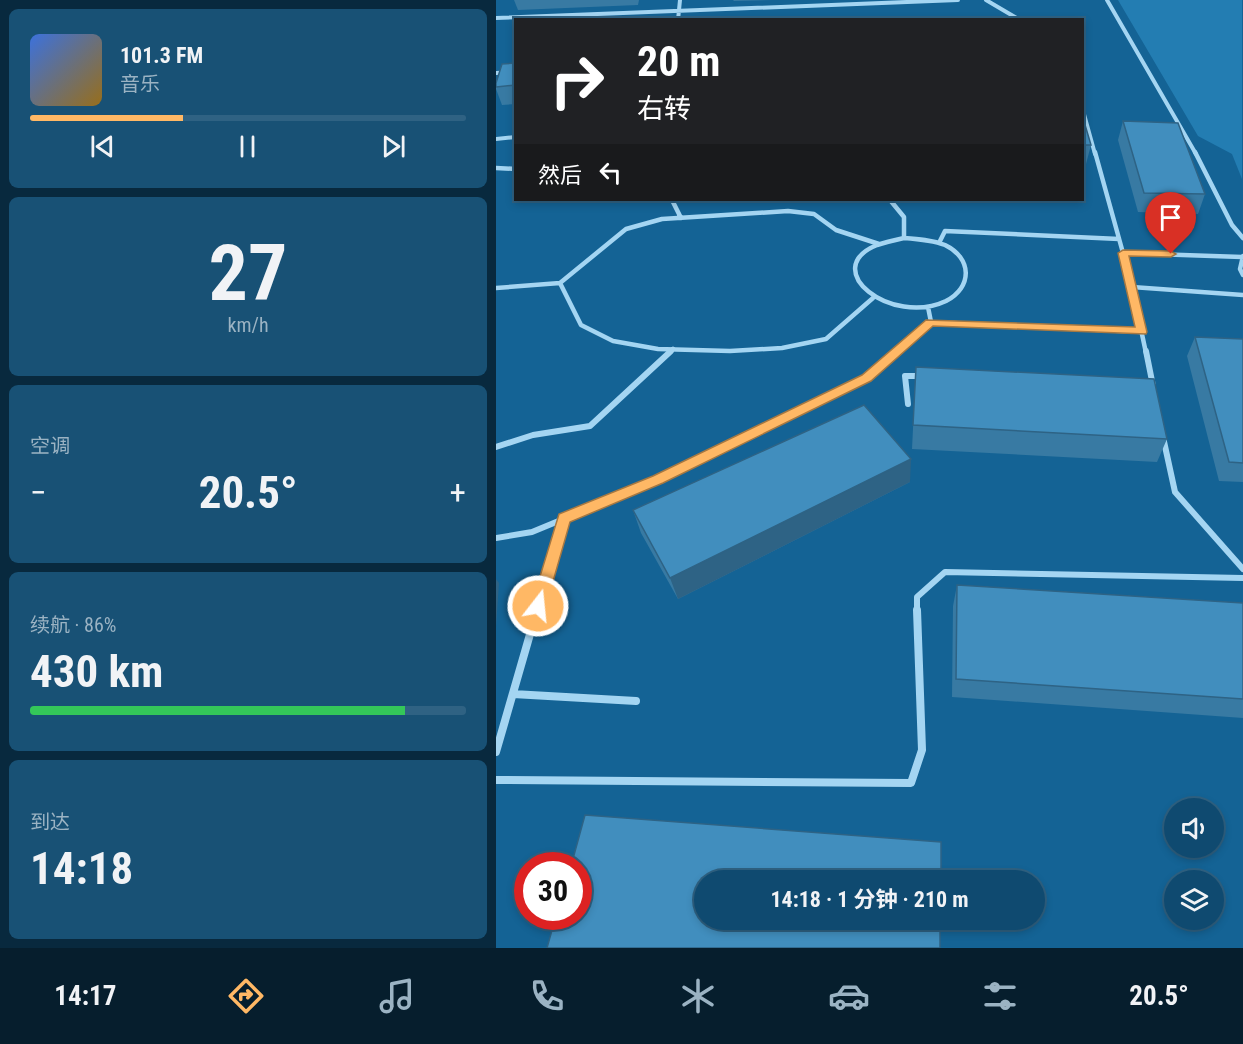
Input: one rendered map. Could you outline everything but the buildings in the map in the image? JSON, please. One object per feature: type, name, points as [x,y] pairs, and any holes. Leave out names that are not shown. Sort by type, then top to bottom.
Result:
[{"type":"street","points":[[678,18],[680,0]]},
{"type":"street","points":[[496,18],[958,0]]},
{"type":"street","points":[[986,0],[1017,18]]},
{"type":"street","points":[[1107,0],[1186,134],[1232,225],[1243,238]]},
{"type":"street","points":[[496,73],[514,72]]},
{"type":"street","points":[[1085,127],[1132,287],[1154,393]]},
{"type":"street","points":[[496,139],[514,137]]},
{"type":"street","points":[[496,168],[514,169]]},
{"type":"street","points":[[672,201],[681,218]]},
{"type":"street","points":[[891,201],[904,217],[904,238]]},
{"type":"street","points":[[496,288],[560,283],[626,229],[662,219],[788,211],[814,214],[836,230],[879,244]]},
{"type":"street","points":[[939,243],[945,231],[1119,239]]},
{"type":"street","points":[[904,238],[939,243],[953,250],[963,260],[967,271],[966,282],[958,293],[945,302],[928,307],[899,306],[873,298],[861,289],[855,278],[855,266],[861,256],[879,244],[904,238]]},
{"type":"street","points":[[1123,253],[1242,256],[1240,269],[1243,274]]},
{"type":"street","points":[[560,283],[581,325],[613,341],[658,349],[730,351],[782,348],[826,339],[873,298]]},
{"type":"street","points":[[1132,287],[1243,295]]},
{"type":"street","points":[[928,307],[931,322]]},
{"type":"street","points":[[496,538],[532,532],[658,480],[866,378],[931,322],[1142,332]]},
{"type":"street","points":[[496,447],[532,435],[590,426],[673,349]]},
{"type":"street","points":[[908,404],[906,376],[929,376]]},
{"type":"street","points":[[1140,381],[1152,381]]},
{"type":"street","points":[[1161,426],[1175,492],[1243,568]]},
{"type":"street","points":[[496,752],[564,519]]},
{"type":"street","points":[[496,780],[911,783],[922,750],[917,597],[945,572],[1243,578]]},
{"type":"street","points":[[513,694],[636,701]]},
{"type":"shaded area","points":[[1118,0],[1242,0],[1242,179],[1232,154],[1198,136]]},
{"type":"route","points":[[538,606],[564,519],[658,480],[866,378],[931,322],[1142,332],[1123,253],[1171,254]]}]
